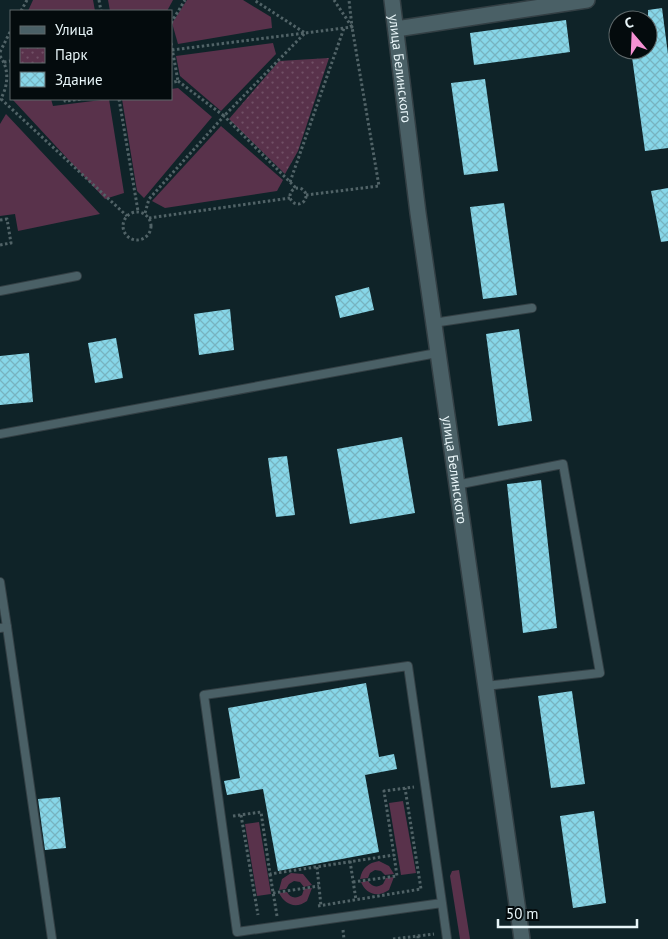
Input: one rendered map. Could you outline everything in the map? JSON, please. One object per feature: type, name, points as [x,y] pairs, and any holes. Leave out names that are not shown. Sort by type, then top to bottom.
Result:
[{"type":"street","name":"улица Белинского","points":[[392,0],[437,353],[522,939]]},
{"type":"street","points":[[396,29],[587,0]]},
{"type":"lane","points":[[0,291],[77,276]]},
{"type":"lane","points":[[433,322],[532,308]]},
{"type":"lane","points":[[0,434],[437,353]]},
{"type":"lane","points":[[456,485],[563,464],[600,674],[485,686]]},
{"type":"lane","points":[[0,582],[3,627],[52,939]]},
{"type":"lane","points":[[442,903],[237,932],[204,695],[408,666],[442,903],[446,939]]},
{"type":"path","points":[[172,21],[186,0]]},
{"type":"path","points":[[254,0],[305,33]]},
{"type":"path","points":[[334,0],[352,27]]},
{"type":"path","points":[[306,195],[378,186],[349,0]]},
{"type":"path","points":[[306,195],[301,189],[296,188],[224,116],[178,81],[172,50],[352,27]]},
{"type":"path","points":[[290,182],[344,28]]},
{"type":"path","points":[[0,52],[10,32]]},
{"type":"path","points":[[145,214],[149,199],[224,116],[305,33]]},
{"type":"path","points":[[0,56],[4,62],[9,86],[0,100],[127,216]]},
{"type":"path","points":[[4,62],[10,61]]},
{"type":"path","points":[[172,83],[178,81]]},
{"type":"path","points":[[65,100],[65,102],[77,100]]},
{"type":"path","points":[[119,100],[138,211]]},
{"type":"path","points":[[290,198],[293,190],[296,188]]},
{"type":"path","points":[[290,198],[292,202],[299,204],[303,202],[306,195]]},
{"type":"path","points":[[149,218],[290,198]]},
{"type":"path","points":[[138,211],[145,214],[149,218],[151,230],[148,236],[136,240],[130,238],[123,228],[127,216],[138,211]]},
{"type":"path","points":[[0,220],[7,219],[11,242],[0,245]]},
{"type":"path","points":[[353,882],[396,876],[384,791],[425,785]]},
{"type":"path","points":[[312,906],[421,889],[405,788]]},
{"type":"path","points":[[222,818],[261,812],[278,926]]},
{"type":"path","points":[[241,815],[256,915],[285,911]]},
{"type":"path","points":[[270,874],[394,855]]},
{"type":"path","points":[[350,862],[358,915]]},
{"type":"path","points":[[316,867],[323,920]]},
{"type":"path","points":[[273,892],[319,886]]},
{"type":"path","points":[[392,939],[418,936],[418,939]]},
{"type":"green space","points":[[33,0],[93,0],[95,10],[28,10]]},
{"type":"green space","points":[[108,0],[173,0],[168,10],[110,10]]},
{"type":"green space","points":[[187,0],[243,0],[271,17],[272,28],[178,44],[172,23]]},
{"type":"green space","points":[[273,43],[276,54],[221,111],[180,76],[176,56]]},
{"type":"green space","points":[[329,58],[298,151],[285,174],[229,119],[279,61]]},
{"type":"green space","points":[[178,88],[212,117],[144,198],[137,191],[122,100],[172,100],[172,89]]},
{"type":"green space","points":[[13,100],[51,100],[53,106],[109,100],[124,193],[105,199]]},
{"type":"green space","points":[[6,114],[100,214],[18,231],[15,214],[0,216],[0,124]]},
{"type":"green space","points":[[221,126],[283,180],[277,191],[165,208],[152,201]]},
{"type":"green space","points":[[403,801],[416,873],[401,875],[389,803]]},
{"type":"green space","points":[[259,822],[271,894],[257,896],[245,824]]},
{"type":"green space","points":[[379,861],[389,866],[394,874],[385,875],[381,871],[375,870],[370,873],[368,878],[360,879],[366,867]]},
{"type":"green space","points":[[459,870],[470,939],[460,939],[450,876],[452,871]]},
{"type":"green space","points":[[291,873],[303,874],[312,885],[304,887],[300,882],[294,881],[286,889],[279,890],[282,879]]},
{"type":"green space","points":[[394,877],[389,890],[380,894],[372,894],[361,882],[368,881],[373,886],[379,886],[383,884],[386,878]]},
{"type":"green space","points":[[312,888],[307,901],[299,905],[288,903],[279,893],[287,892],[291,897],[295,897],[302,895],[304,889]]},
{"type":"building","points":[[662,8],[668,54],[668,148],[645,151],[632,60],[658,60],[658,10],[648,10]]},
{"type":"building","points":[[566,20],[570,52],[474,65],[470,33]]},
{"type":"building","points":[[485,79],[498,171],[464,175],[451,83]]},
{"type":"building","points":[[668,188],[668,241],[661,242],[651,191]]},
{"type":"building","points":[[504,203],[517,295],[483,299],[470,207]]},
{"type":"building","points":[[369,287],[374,310],[340,318],[335,296]]},
{"type":"building","points":[[230,309],[234,350],[199,355],[194,314]]},
{"type":"building","points":[[519,329],[532,421],[498,426],[486,334]]},
{"type":"building","points":[[116,338],[123,378],[95,383],[88,343]]},
{"type":"building","points":[[29,353],[33,402],[0,405],[0,356]]},
{"type":"building","points":[[402,437],[415,513],[350,524],[337,449]]},
{"type":"building","points":[[287,456],[295,515],[276,517],[268,458]]},
{"type":"building","points":[[541,480],[557,628],[523,633],[507,484]]},
{"type":"building","points":[[366,683],[379,757],[394,754],[397,769],[365,775],[379,852],[278,871],[263,789],[227,795],[224,781],[240,778],[228,708]]},
{"type":"building","points":[[572,691],[585,784],[551,788],[538,696]]},
{"type":"building","points":[[60,797],[66,848],[45,850],[38,799]]},
{"type":"building","points":[[594,811],[606,903],[573,908],[560,816]]}]
